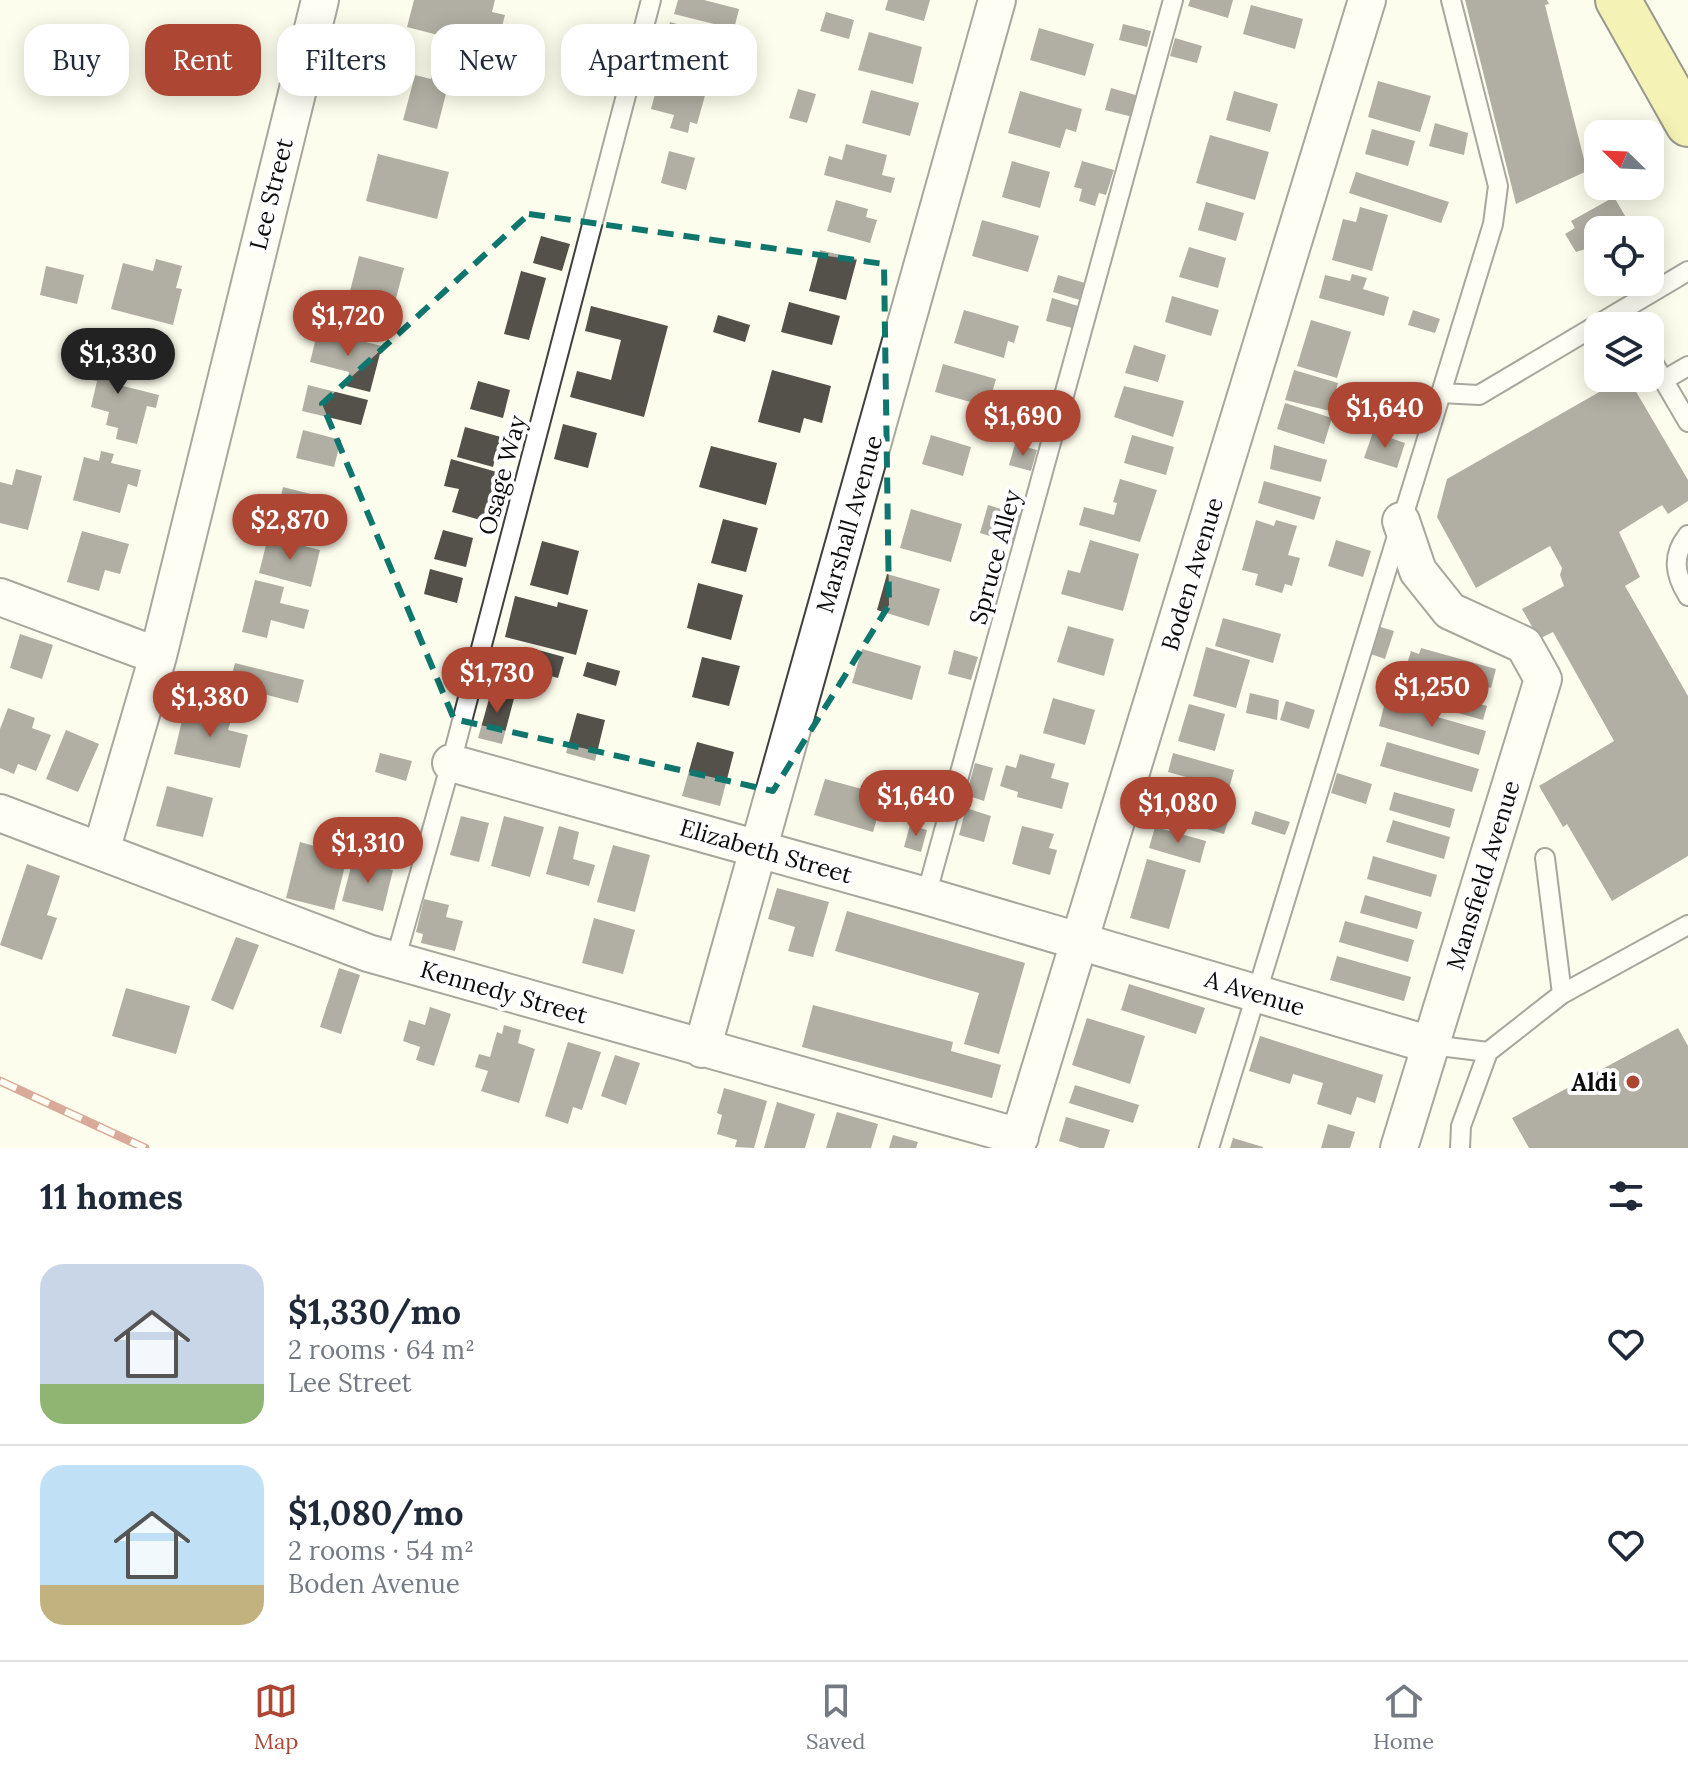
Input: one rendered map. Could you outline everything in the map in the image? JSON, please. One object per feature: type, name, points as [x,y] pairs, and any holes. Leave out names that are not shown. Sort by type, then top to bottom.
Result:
[{"type":"main road","points":[[1629,4],[1686,115]]},
{"type":"street","name":"Marshall Avenue","points":[[702,1049],[997,0]]},
{"type":"street","name":"Boden Avenue","points":[[1018,1142],[1367,0]]},
{"type":"street","name":"Lee Street","points":[[101,851],[158,656],[316,1]]},
{"type":"street","name":"Mansfield Avenue","points":[[1399,1148],[1543,679],[1524,645],[1450,611],[1418,571],[1401,521]]},
{"type":"street","points":[[0,597],[158,656]]},
{"type":"street","name":"Elizabeth Street","points":[[451,763],[1080,940]]},
{"type":"street","name":"Kennedy Street","points":[[0,813],[395,961],[1018,1142]]},
{"type":"street","name":"A Avenue","points":[[1080,940],[1431,1045]]},
{"type":"lane","name":"Osage Way","points":[[395,961],[451,763],[651,0]]},
{"type":"lane","name":"Spruce Alley","points":[[926,896],[1173,0]]},
{"type":"lane","points":[[1209,1148],[1493,224],[1498,186],[1451,0]]},
{"type":"lane","points":[[1441,393],[1479,395],[1688,271]]},
{"type":"lane","points":[[1688,366],[1664,380],[1688,422]]},
{"type":"lane","points":[[1688,535],[1678,547],[1675,575],[1688,596]]},
{"type":"lane","points":[[1545,858],[1562,994]]},
{"type":"lane","points":[[1460,1148],[1461,1126],[1488,1052],[1562,994],[1685,933]]},
{"type":"lane","points":[[1431,1045],[1488,1052]]},
{"type":"highlighted area","points":[[529,214],[884,264],[889,605],[773,791],[454,719],[322,404]]},
{"type":"building","points":[[414,0],[495,0],[492,12],[505,15],[503,24],[431,24],[431,33],[415,29],[415,24],[408,24]]},
{"type":"building","points":[[678,0],[704,0],[739,9],[735,24],[714,24],[674,14]]},
{"type":"building","points":[[888,0],[930,0],[924,21],[885,10]]},
{"type":"building","points":[[1190,0],[1233,0],[1228,18],[1188,6]]},
{"type":"building","points":[[1465,0],[1547,0],[1549,4],[1545,5],[1584,159],[1584,172],[1516,204]]},
{"type":"building","points":[[1251,5],[1303,19],[1295,49],[1243,34]]},
{"type":"building","points":[[826,12],[854,20],[849,39],[820,31]]},
{"type":"building","points":[[1123,24],[1151,31],[1147,47],[1119,40]]},
{"type":"building","points":[[1039,28],[1094,44],[1085,76],[1030,60]]},
{"type":"building","points":[[869,32],[922,47],[913,84],[858,70]]},
{"type":"building","points":[[1175,38],[1202,46],[1197,63],[1170,56]]},
{"type":"building","points":[[415,75],[431,79],[431,96],[445,96],[437,129],[403,120],[409,96],[415,96]]},
{"type":"building","points":[[1378,81],[1431,96],[1420,132],[1368,117]]},
{"type":"building","points":[[1111,88],[1139,96],[1133,117],[1105,110]]},
{"type":"building","points":[[798,89],[816,94],[807,123],[789,118]]},
{"type":"building","points":[[871,90],[919,103],[910,136],[862,123]]},
{"type":"building","points":[[1020,91],[1082,109],[1076,132],[1066,129],[1060,148],[1008,133]]},
{"type":"building","points":[[1234,91],[1278,104],[1270,132],[1226,120]]},
{"type":"building","points":[[654,96],[705,96],[697,124],[690,122],[688,133],[670,128],[674,115],[651,109]]},
{"type":"building","points":[[1435,123],[1468,133],[1464,155],[1429,146]]},
{"type":"building","points":[[1372,129],[1415,141],[1408,166],[1365,154]]},
{"type":"building","points":[[1210,135],[1269,152],[1255,200],[1196,183]]},
{"type":"building","points":[[846,144],[887,155],[882,175],[895,178],[891,193],[824,175],[829,156],[842,160]]},
{"type":"building","points":[[669,151],[695,158],[686,190],[661,183]]},
{"type":"building","points":[[378,154],[449,172],[437,219],[366,201]]},
{"type":"building","points":[[1012,161],[1050,172],[1040,208],[1002,197]]},
{"type":"building","points":[[1082,161],[1114,170],[1106,195],[1099,193],[1095,206],[1079,201],[1082,189],[1074,187]]},
{"type":"building","points":[[1356,172],[1449,202],[1441,223],[1349,193]]},
{"type":"building","points":[[836,200],[868,209],[866,217],[877,220],[870,243],[827,231]]},
{"type":"building","points":[[1609,200],[1616,200],[1625,216],[1584,216],[1584,249],[1576,252],[1565,234],[1575,228],[1571,221]]},
{"type":"building","points":[[1206,202],[1244,213],[1236,241],[1198,230]]},
{"type":"building","points":[[1360,207],[1388,215],[1372,271],[1332,260],[1343,219],[1356,222]]},
{"type":"building","points":[[982,220],[1039,236],[1028,272],[972,256]]},
{"type":"building","points":[[541,236],[570,244],[562,271],[533,263]]},
{"type":"building","points":[[1189,247],[1226,258],[1218,288],[1179,277]]},
{"type":"building","points":[[820,250],[857,259],[846,300],[809,291]]},
{"type":"building","points":[[359,256],[404,268],[394,306],[349,295]]},
{"type":"building","points":[[156,259],[182,266],[176,288],[182,289],[173,325],[111,309],[123,263],[153,271]]},
{"type":"building","points":[[46,266],[84,275],[77,304],[40,295]]},
{"type":"building","points":[[521,271],[546,278],[529,340],[504,334]]},
{"type":"building","points":[[1352,274],[1367,278],[1363,289],[1389,297],[1384,316],[1319,298],[1325,275],[1350,281]]},
{"type":"building","points":[[1058,275],[1085,283],[1080,300],[1053,292]]},
{"type":"building","points":[[1172,296],[1219,310],[1211,336],[1165,322]]},
{"type":"building","points":[[1052,298],[1078,306],[1072,328],[1046,321]]},
{"type":"building","points":[[789,302],[840,316],[832,345],[781,332]]},
{"type":"building","points":[[591,306],[668,326],[644,417],[570,397],[577,371],[611,380],[621,340],[585,331]]},
{"type":"building","points":[[964,310],[1019,326],[1014,343],[1008,341],[1004,358],[954,343]]},
{"type":"building","points":[[1413,310],[1440,319],[1435,333],[1408,325]]},
{"type":"building","points":[[718,315],[750,325],[745,342],[713,332]]},
{"type":"building","points":[[1311,320],[1351,332],[1337,378],[1297,366]]},
{"type":"building","points":[[318,330],[382,346],[370,392],[346,386],[349,372],[310,362]]},
{"type":"building","points":[[1134,345],[1166,355],[1158,382],[1125,373]]},
{"type":"building","points":[[94,348],[126,356],[119,385],[159,395],[156,408],[147,406],[137,444],[116,439],[118,428],[106,425],[109,412],[91,407],[97,381],[86,379]]},
{"type":"building","points":[[943,364],[996,379],[988,407],[935,392]]},
{"type":"building","points":[[772,370],[831,386],[822,423],[804,418],[800,433],[758,422]]},
{"type":"building","points":[[1294,370],[1338,383],[1330,411],[1285,400]]},
{"type":"building","points":[[478,381],[510,390],[503,418],[470,409]]},
{"type":"building","points":[[308,385],[368,400],[361,425],[302,411]]},
{"type":"building","points":[[1124,386],[1184,401],[1173,437],[1114,417]]},
{"type":"building","points":[[1599,392],[1636,392],[1688,480],[1688,501],[1668,514],[1662,505],[1619,532],[1640,577],[1625,586],[1688,696],[1688,856],[1612,901],[1567,824],[1563,827],[1539,786],[1614,741],[1553,632],[1539,639],[1522,609],[1564,586],[1560,575],[1562,568],[1550,546],[1476,588],[1437,517],[1447,479]]},
{"type":"building","points":[[1285,403],[1332,418],[1324,444],[1277,429]]},
{"type":"building","points":[[1021,412],[1047,419],[1042,439],[1016,432]]},
{"type":"building","points":[[563,424],[597,433],[588,468],[554,459]]},
{"type":"building","points":[[465,427],[501,437],[493,467],[457,457]]},
{"type":"building","points":[[303,430],[341,440],[334,467],[296,458]]},
{"type":"building","points":[[1373,432],[1405,443],[1397,468],[1364,458]]},
{"type":"building","points":[[931,435],[971,447],[963,476],[922,464]]},
{"type":"building","points":[[1132,435],[1174,447],[1166,475],[1124,463]]},
{"type":"building","points":[[1015,444],[1037,450],[1031,471],[1009,465]]},
{"type":"building","points":[[1274,445],[1327,460],[1321,482],[1270,469]]},
{"type":"building","points":[[711,446],[777,463],[766,505],[699,487]]},
{"type":"building","points":[[101,451],[114,454],[111,463],[141,470],[137,487],[128,484],[120,513],[73,500],[84,457],[99,461]]},
{"type":"building","points":[[451,459],[497,472],[484,521],[452,512],[459,489],[444,486]]},
{"type":"building","points":[[16,469],[42,476],[28,530],[0,523],[0,482],[12,485]]},
{"type":"building","points":[[1120,479],[1157,490],[1140,542],[1079,525],[1084,507],[1114,515],[1117,503],[1113,502]]},
{"type":"building","points":[[1264,481],[1321,497],[1314,520],[1258,503]]},
{"type":"building","points":[[283,487],[323,497],[315,527],[276,517]]},
{"type":"building","points":[[988,505],[1021,515],[1013,543],[980,533]]},
{"type":"building","points":[[911,509],[962,524],[951,562],[900,548]]},
{"type":"building","points":[[723,519],[758,528],[746,572],[711,563]]},
{"type":"building","points":[[1256,520],[1274,526],[1276,520],[1297,526],[1288,555],[1300,558],[1292,586],[1285,584],[1282,593],[1255,585],[1258,574],[1242,570]]},
{"type":"building","points":[[443,530],[473,538],[466,567],[434,559]]},
{"type":"building","points":[[82,531],[129,544],[120,574],[105,570],[99,591],[67,582]]},
{"type":"building","points":[[268,537],[320,550],[311,587],[259,573]]},
{"type":"building","points":[[1090,540],[1139,554],[1123,611],[1061,594],[1068,570],[1080,573]]},
{"type":"building","points":[[1336,540],[1371,551],[1363,577],[1328,566]]},
{"type":"building","points":[[542,541],[579,551],[568,595],[530,585]]},
{"type":"building","points":[[430,569],[463,578],[457,603],[424,594]]},
{"type":"building","points":[[887,574],[940,589],[929,626],[877,610]]},
{"type":"building","points":[[255,580],[284,587],[280,603],[309,610],[304,629],[271,620],[267,638],[242,632]]},
{"type":"building","points":[[698,583],[743,595],[731,640],[687,628]]},
{"type":"building","points":[[515,596],[557,607],[558,602],[588,610],[576,655],[505,637]]},
{"type":"building","points":[[1223,618],[1281,634],[1273,663],[1215,646]]},
{"type":"building","points":[[1068,626],[1114,639],[1104,676],[1057,662]]},
{"type":"building","points":[[1377,626],[1394,631],[1385,659],[1368,653]]},
{"type":"building","points":[[20,634],[53,645],[42,679],[10,668]]},
{"type":"building","points":[[1206,647],[1250,660],[1236,708],[1193,696]]},
{"type":"building","points":[[531,648],[564,657],[558,678],[525,669]]},
{"type":"building","points":[[1421,648],[1496,669],[1491,688],[1407,664],[1411,651],[1419,654]]},
{"type":"building","points":[[862,649],[921,666],[912,700],[852,683]]},
{"type":"building","points":[[954,650],[978,657],[971,680],[948,674]]},
{"type":"building","points":[[702,657],[740,666],[729,706],[692,697]]},
{"type":"building","points":[[587,662],[620,671],[616,686],[583,676]]},
{"type":"building","points":[[235,663],[304,680],[298,703],[229,685]]},
{"type":"building","points":[[1393,667],[1437,679],[1434,691],[1487,706],[1483,720],[1386,693]]},
{"type":"building","points":[[493,685],[516,691],[502,744],[478,738]]},
{"type":"building","points":[[1250,693],[1279,700],[1277,720],[1246,713]]},
{"type":"building","points":[[1053,698],[1095,710],[1085,745],[1043,733]]},
{"type":"building","points":[[1286,701],[1315,710],[1309,729],[1280,720]]},
{"type":"building","points":[[1385,702],[1486,731],[1479,755],[1379,726]]},
{"type":"building","points":[[1189,704],[1225,714],[1215,751],[1178,741]]},
{"type":"building","points":[[8,708],[35,718],[32,728],[51,735],[36,771],[18,764],[14,774],[0,768],[0,729]]},
{"type":"building","points":[[185,708],[231,720],[228,730],[248,735],[240,768],[174,754]]},
{"type":"building","points":[[577,713],[605,720],[595,761],[566,753]]},
{"type":"building","points":[[66,730],[99,744],[78,792],[46,779]]},
{"type":"building","points":[[697,742],[734,752],[720,806],[682,796]]},
{"type":"building","points":[[1387,742],[1479,769],[1472,792],[1380,766]]},
{"type":"building","points":[[380,753],[412,761],[406,781],[375,772]]},
{"type":"building","points":[[1173,753],[1234,770],[1229,789],[1168,772]]},
{"type":"building","points":[[1020,754],[1055,764],[1051,778],[1069,783],[1062,809],[1017,797],[1018,792],[1000,786],[1006,765],[1016,768]]},
{"type":"building","points":[[975,763],[993,768],[984,801],[966,795]]},
{"type":"building","points":[[1337,773],[1372,784],[1366,804],[1331,793]]},
{"type":"building","points":[[825,779],[884,795],[873,832],[814,815]]},
{"type":"building","points":[[167,786],[213,798],[203,837],[156,826]]},
{"type":"building","points":[[1167,792],[1231,811],[1224,834],[1159,815]]},
{"type":"building","points":[[1394,792],[1455,809],[1450,828],[1389,810]]},
{"type":"building","points":[[966,808],[991,816],[984,842],[959,835]]},
{"type":"building","points":[[1255,811],[1290,822],[1285,835],[1251,824]]},
{"type":"building","points":[[461,816],[489,823],[479,862],[450,855]]},
{"type":"building","points":[[504,816],[544,827],[530,877],[491,866]]},
{"type":"building","points":[[1393,820],[1450,837],[1444,859],[1386,842]]},
{"type":"building","points":[[910,825],[927,830],[921,852],[904,847]]},
{"type":"building","points":[[559,826],[579,832],[573,859],[595,865],[589,886],[546,874]]},
{"type":"building","points":[[1022,826],[1054,834],[1049,848],[1057,850],[1050,875],[1012,864]]},
{"type":"building","points":[[1155,827],[1206,841],[1200,863],[1149,848]]},
{"type":"building","points":[[329,836],[351,842],[334,910],[286,898],[300,842],[325,849]]},
{"type":"building","points":[[613,845],[650,855],[635,912],[597,902]]},
{"type":"building","points":[[1373,856],[1437,875],[1431,897],[1367,879]]},
{"type":"building","points":[[353,859],[393,870],[383,911],[342,901]]},
{"type":"building","points":[[1147,859],[1186,870],[1169,929],[1130,918]]},
{"type":"building","points":[[27,864],[60,876],[47,915],[57,918],[42,960],[0,945]]},
{"type":"building","points":[[777,888],[829,902],[813,957],[788,951],[795,927],[768,919]]},
{"type":"building","points":[[1365,895],[1422,912],[1417,929],[1360,913]]},
{"type":"building","points":[[424,899],[449,905],[446,917],[463,921],[455,951],[421,943],[423,934],[416,932]]},
{"type":"building","points":[[847,911],[1025,963],[999,1054],[964,1044],[979,993],[835,951]]},
{"type":"building","points":[[594,918],[635,930],[623,974],[582,963]]},
{"type":"building","points":[[1345,921],[1414,940],[1408,962],[1339,942]]},
{"type":"building","points":[[236,937],[259,945],[233,1010],[211,1000]]},
{"type":"building","points":[[1337,956],[1411,977],[1404,1001],[1330,980]]},
{"type":"building","points":[[339,968],[360,975],[341,1034],[320,1027]]},
{"type":"building","points":[[1129,984],[1205,1008],[1196,1034],[1121,1010]]},
{"type":"building","points":[[126,988],[190,1006],[176,1054],[112,1036]]},
{"type":"building","points":[[813,1005],[953,1042],[951,1051],[1001,1065],[992,1098],[802,1047]]},
{"type":"building","points":[[430,1007],[451,1014],[434,1066],[416,1060],[420,1047],[403,1041],[409,1020],[425,1025]]},
{"type":"building","points":[[1087,1018],[1145,1036],[1130,1084],[1072,1065]]},
{"type":"building","points":[[504,1025],[521,1030],[518,1043],[535,1049],[519,1103],[481,1091],[488,1071],[475,1067],[479,1054],[490,1057],[497,1032],[502,1034]]},
{"type":"building","name":"Aldi","points":[[1678,1028],[1688,1046],[1688,1148],[1529,1148],[1512,1118]]},
{"type":"building","points":[[1260,1036],[1383,1075],[1375,1103],[1357,1097],[1351,1115],[1317,1104],[1323,1083],[1293,1074],[1290,1084],[1249,1071]]},
{"type":"building","points":[[568,1042],[601,1052],[582,1110],[573,1107],[568,1124],[545,1116]]},
{"type":"building","points":[[615,1055],[640,1063],[626,1105],[601,1096]]},
{"type":"building","points":[[1075,1085],[1139,1105],[1133,1123],[1069,1103]]},
{"type":"building","points":[[724,1088],[767,1101],[754,1148],[735,1147],[737,1140],[717,1134],[722,1115],[717,1113]]},
{"type":"building","points":[[777,1102],[815,1114],[805,1148],[764,1148]]},
{"type":"building","points":[[837,1112],[878,1124],[871,1148],[826,1148]]},
{"type":"building","points":[[1066,1117],[1110,1130],[1104,1148],[1080,1148],[1059,1141]]},
{"type":"building","points":[[1328,1124],[1355,1132],[1350,1148],[1321,1148]]},
{"type":"building","points":[[893,1135],[918,1142],[916,1148],[889,1148]]},
{"type":"building","points":[[1233,1138],[1263,1147],[1263,1148],[1230,1148]]},
{"type":"railway","points":[[0,1081],[145,1148]]},
{"type":"place","name":"Aldi","points":[[1633,1082]]}]
